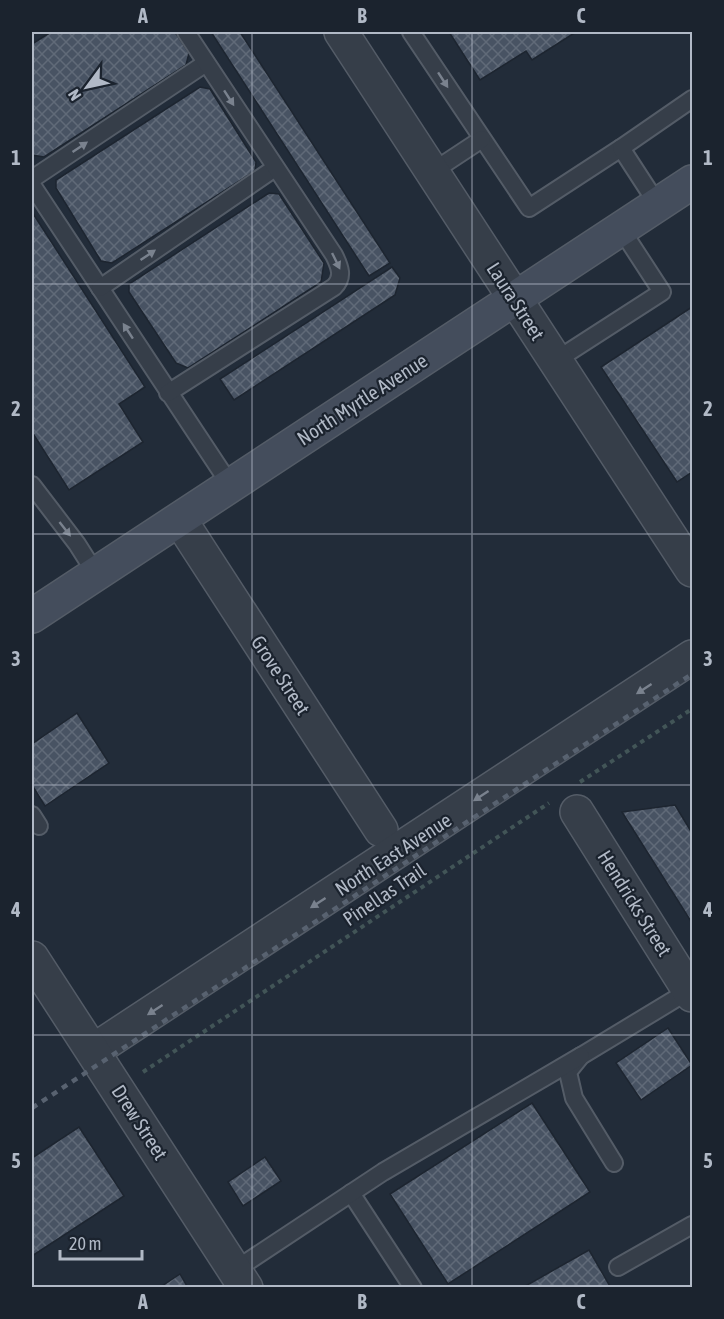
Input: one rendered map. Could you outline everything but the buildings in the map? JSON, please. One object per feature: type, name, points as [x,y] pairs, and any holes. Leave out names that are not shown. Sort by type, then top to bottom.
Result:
[{"type":"main road","name":"North Myrtle Avenue","points":[[32,616],[621,229],[690,188]]},
{"type":"street","name":"Laura Street","points":[[341,32],[693,570]]},
{"type":"street","name":"Grove Street","points":[[180,520],[381,830]]},
{"type":"street","name":"North East Avenue","points":[[93,1051],[693,657]]},
{"type":"street","name":"Hendricks Street","points":[[567,800],[691,993]]},
{"type":"street","name":"Drew Street","points":[[32,958],[241,1279]]},
{"type":"lane","points":[[164,386],[189,379],[339,282],[341,272],[334,255],[186,32]]},
{"type":"lane","points":[[411,32],[529,208],[693,99]]},
{"type":"lane","points":[[32,179],[206,63]]},
{"type":"lane","points":[[432,172],[482,139]]},
{"type":"lane","points":[[621,148],[658,205]]},
{"type":"lane","points":[[100,288],[275,168]]},
{"type":"lane","points":[[32,185],[231,486]]},
{"type":"lane","points":[[555,361],[662,292],[621,229]]},
{"type":"lane","points":[[32,485],[77,544],[96,574]]},
{"type":"lane","points":[[241,1279],[351,1193],[383,1172],[691,993]]},
{"type":"lane","points":[[581,1056],[568,1072],[574,1098],[614,1163]]},
{"type":"lane","points":[[351,1193],[413,1287]]},
{"type":"lane","points":[[618,1267],[693,1226]]},
{"type":"path","name":"Pinellas Trail","points":[[118,1089],[567,800],[693,709]]},
{"type":"railway","points":[[32,1108],[692,674]]}]
